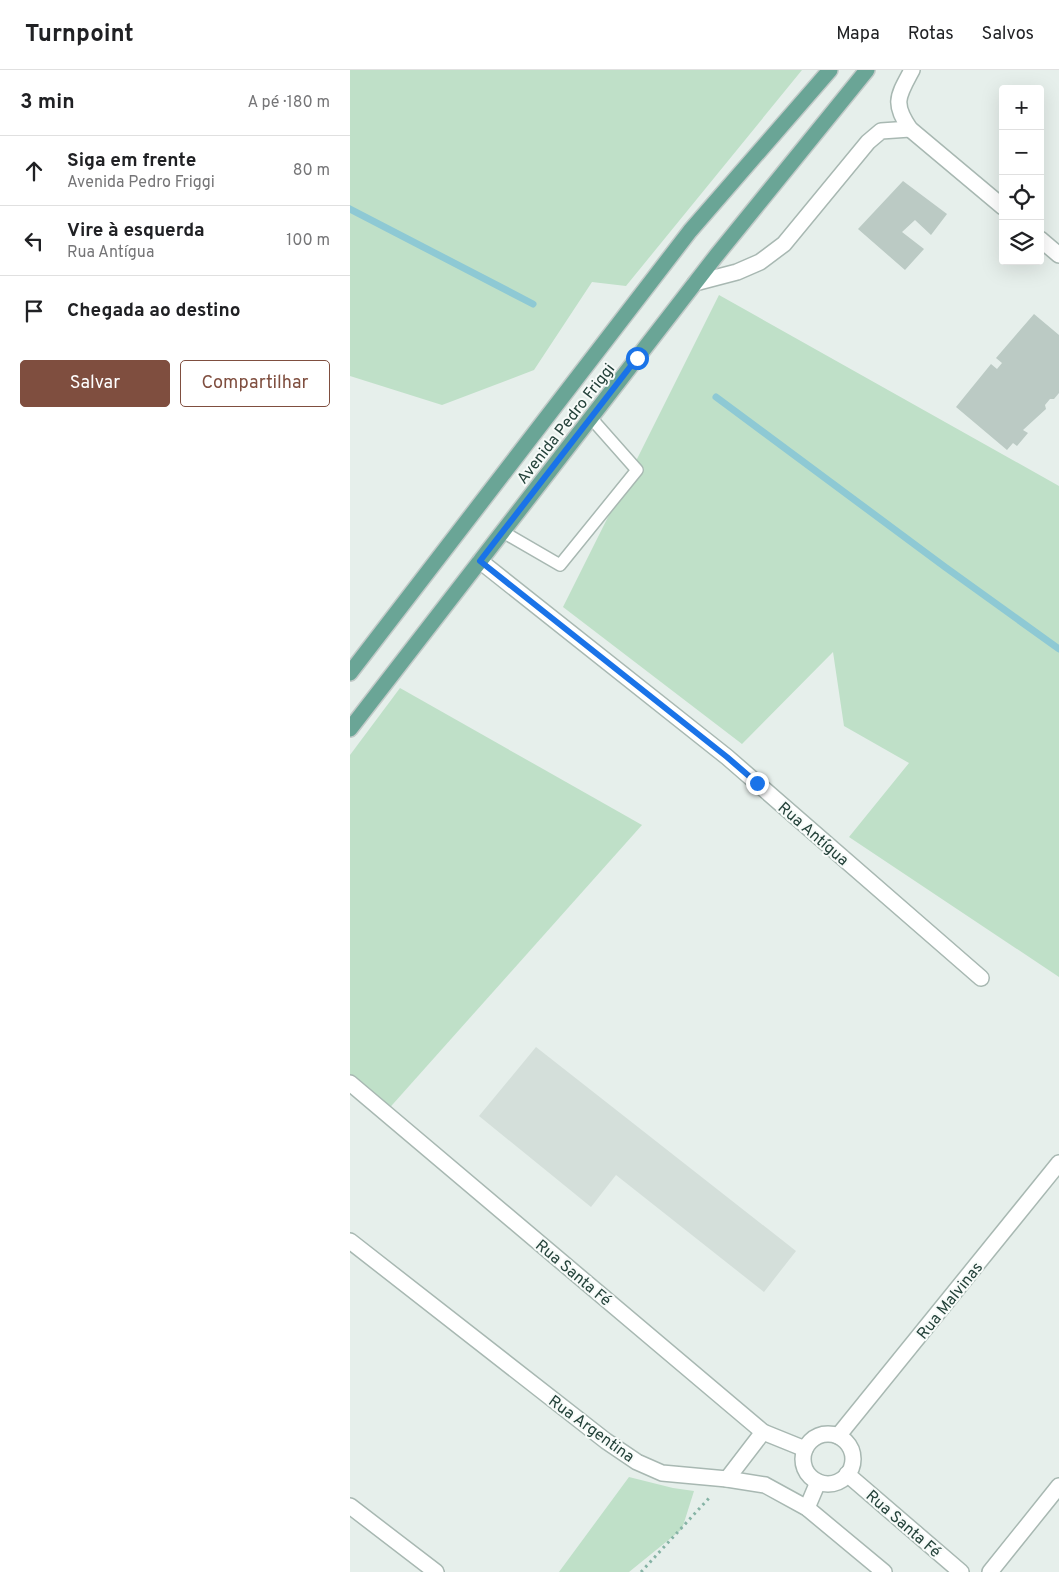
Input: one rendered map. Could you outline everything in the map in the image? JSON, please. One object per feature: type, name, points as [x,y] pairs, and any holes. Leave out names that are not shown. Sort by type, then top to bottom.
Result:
[{"type":"main road","name":"Avenida Pedro Friggi","points":[[350,673],[690,232],[830,70]]},
{"type":"main road","name":"Avenida Pedro Friggi","points":[[350,729],[694,283],[867,70]]},
{"type":"street","points":[[912,70],[898,102],[900,114],[910,129],[999,205]]},
{"type":"street","points":[[694,283],[737,272],[760,262],[784,244],[868,142],[881,131],[910,129]]},
{"type":"street","points":[[1044,243],[1059,256]]},
{"type":"street","name":"Rua Antígua","points":[[480,561],[727,757],[981,978]]},
{"type":"street","name":"Rua Santa Fé","points":[[350,1083],[763,1432],[805,1449]]},
{"type":"street","name":"Rua Malvinas","points":[[838,1436],[1059,1163]]},
{"type":"street","name":"Rua Argentina","points":[[350,1241],[606,1441],[637,1462],[662,1473],[727,1479],[765,1486],[807,1508],[884,1572]]},
{"type":"street","points":[[727,1479],[763,1432]]},
{"type":"street","points":[[823,1434],[838,1436],[850,1446],[852,1453],[851,1468],[841,1480],[834,1483],[818,1482],[806,1471],[804,1464],[805,1449],[815,1437],[823,1434]]},
{"type":"street","name":"Rua Santa Fé","points":[[847,1474],[961,1572]]},
{"type":"street","points":[[807,1508],[818,1482]]},
{"type":"street","points":[[990,1572],[1059,1486]]},
{"type":"street","points":[[350,1506],[436,1572]]},
{"type":"lane","points":[[503,532],[560,565],[637,470],[590,418]]},
{"type":"path","points":[[641,1572],[727,1479]]},
{"type":"shaded area","points":[[536,1047],[796,1251],[764,1292],[616,1175],[591,1207],[479,1116]]},
{"type":"green space","points":[[350,70],[802,70],[626,286],[592,282],[534,370],[442,405],[350,376]]},
{"type":"green space","points":[[719,295],[1059,486],[1059,977],[849,837],[909,763],[844,726],[833,652],[742,744],[563,607]]},
{"type":"green space","points":[[400,688],[642,825],[385,1113],[350,1078],[350,755]]},
{"type":"green space","points":[[629,1477],[694,1491],[682,1529],[629,1572],[559,1572]]},
{"type":"building","points":[[903,181],[947,214],[931,235],[915,220],[902,232],[924,249],[905,270],[858,229]]},
{"type":"building","points":[[1034,314],[1059,335],[1059,393],[1054,399],[1050,399],[1045,405],[1046,409],[1023,430],[1028,433],[1017,446],[1013,443],[1007,450],[956,407],[991,364],[997,369],[1002,363],[996,358]]},
{"type":"waterway","points":[[350,209],[533,304]]},
{"type":"waterway","points":[[716,397],[1059,649]]},
{"type":"route","points":[[637,358],[480,561],[727,757],[757,783]]}]
